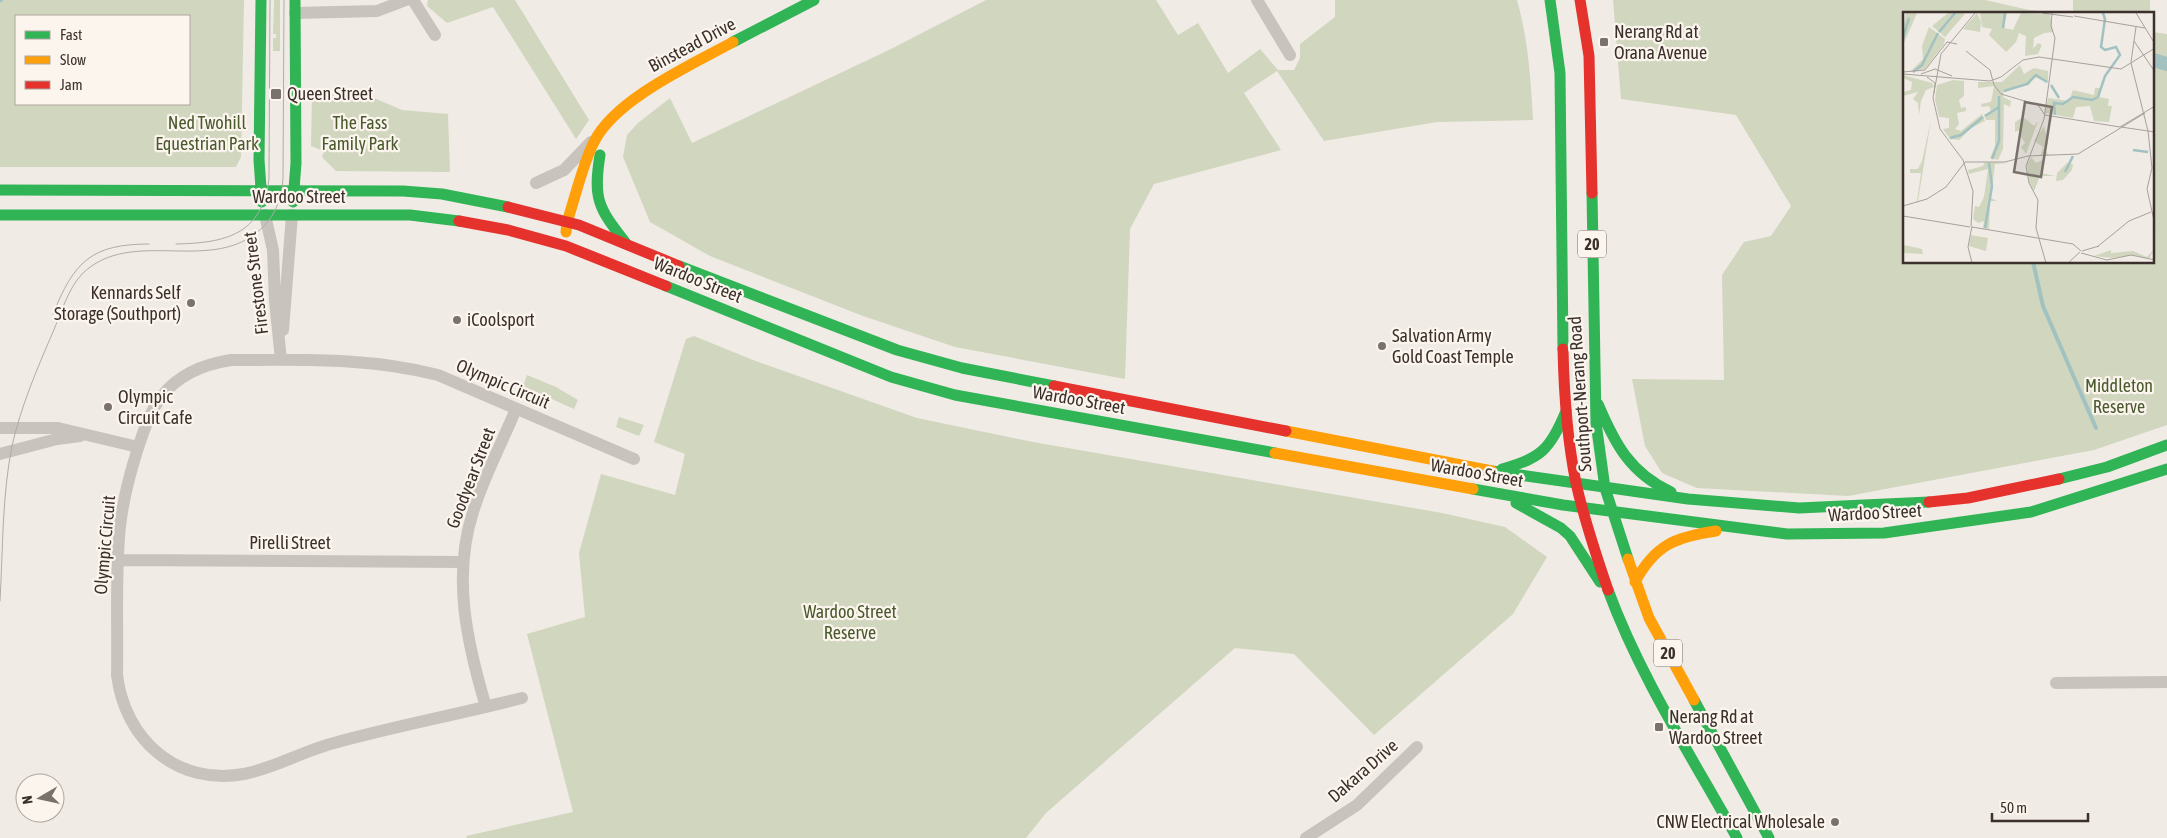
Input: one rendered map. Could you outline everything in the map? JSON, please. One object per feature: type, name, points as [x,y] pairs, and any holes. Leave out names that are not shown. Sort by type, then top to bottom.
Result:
[{"type":"main road","points":[[261,0],[260,191],[264,215]]},
{"type":"main road","name":"Binstead Drive","points":[[566,246],[567,222],[591,147],[599,134],[619,114],[648,89],[673,74],[814,0]]},
{"type":"main road","name":"Southport-Nerang Road","points":[[1550,0],[1560,73],[1564,395],[1576,483],[1598,561],[1616,608],[1653,688],[1737,838]]},
{"type":"main road","name":"Southport-Nerang Road","points":[[1580,0],[1589,56],[1595,396],[1598,442],[1605,488],[1635,582],[1657,633],[1769,838]]},
{"type":"main road","points":[[292,215],[296,163],[295,6]]},
{"type":"main road","name":"Binstead Drive","points":[[587,198],[608,131],[619,114]]},
{"type":"main road","name":"Binstead Drive","points":[[600,155],[595,185],[598,204],[606,219],[627,244]]},
{"type":"main road","name":"Wardoo Street","points":[[0,190],[425,192],[489,202],[567,222],[580,220],[627,244],[698,274],[897,350],[962,368],[1494,471],[1688,499],[1799,508],[1916,504],[2028,487],[2107,467],[2167,445]]},
{"type":"main road","name":"Wardoo Street","points":[[0,215],[410,215],[496,228],[526,234],[566,246],[890,378],[955,396],[1498,494],[1583,508],[1787,534],[1910,531],[2031,512],[2140,480],[2167,469]]},
{"type":"main road","points":[[566,246],[580,220]]},
{"type":"main road","points":[[1595,396],[1612,440],[1636,471],[1660,488],[1688,499]]},
{"type":"main road","points":[[1494,471],[1521,464],[1544,453],[1555,438],[1566,411]]},
{"type":"main road","points":[[1498,494],[1530,509],[1561,528],[1570,536],[1616,608]]},
{"type":"main road","points":[[1635,582],[1643,566],[1663,544],[1691,534],[1738,528]]},
{"type":"street","points":[[295,6],[377,11],[406,0]]},
{"type":"street","points":[[413,0],[434,35]]},
{"type":"street","points":[[1257,0],[1290,55]]},
{"type":"street","name":"Binstead Drive","points":[[536,183],[564,170],[599,134]]},
{"type":"street","name":"Firestone Street","points":[[264,215],[273,250],[275,301],[281,353]]},
{"type":"street","name":"Firestone Street","points":[[281,353],[288,286],[292,215]]},
{"type":"street","name":"Olympic Circuit","points":[[522,698],[333,743],[244,774],[213,776],[183,769],[164,758],[140,736],[131,722],[119,693],[117,675],[118,560],[124,501],[138,447],[151,413],[162,396],[187,374],[203,366],[281,353],[371,362],[438,375],[634,459]]},
{"type":"street","name":"Goodyear Street","points":[[486,707],[466,622],[462,562],[464,545],[474,510],[516,409]]},
{"type":"street","points":[[0,428],[58,428],[138,447]]},
{"type":"street","points":[[0,454],[69,437],[95,436]]},
{"type":"street","name":"Pirelli Street","points":[[118,560],[462,562]]},
{"type":"street","points":[[2056,683],[2167,682]]},
{"type":"street","name":"Dakara Drive","points":[[1306,838],[1357,805],[1417,747]]},
{"type":"green space","name":"Ned Twohill Equestrian Park","points":[[0,0],[244,0],[241,157],[236,167],[0,167]]},
{"type":"green space","points":[[274,0],[280,0],[280,51],[273,51],[273,38],[276,38],[276,34],[273,34]]},
{"type":"green space","points":[[428,0],[515,0],[589,120],[576,139],[493,7],[447,23],[427,6]]},
{"type":"green space","points":[[986,0],[1156,0],[1178,35],[1198,23],[1228,73],[1260,49],[1278,70],[1294,70],[1300,58],[1300,44],[1335,17],[1335,0],[1517,0],[1530,75],[1533,120],[1437,122],[1324,141],[1277,71],[1244,93],[1281,150],[1154,184],[1130,229],[1125,379],[955,347],[863,316],[710,256],[650,222],[623,157],[627,135],[638,123],[670,98],[692,143],[889,50]]},
{"type":"green space","name":"Middleton Reserve","points":[[1613,0],[1985,0],[2046,12],[1903,12],[1903,264],[2154,264],[2154,32],[2167,34],[2167,425],[2094,450],[1848,496],[1697,488],[1662,473],[1645,446],[1632,379],[1724,380],[1722,275],[1744,242],[1771,236],[1791,206],[1736,115],[1621,99]]},
{"type":"green space","points":[[2073,0],[2150,0],[2150,12],[2073,12]]},
{"type":"green space","name":"The Fass Family Park","points":[[312,94],[367,95],[402,110],[448,114],[450,172],[336,171],[322,157],[324,151],[311,146]]},
{"type":"green space","name":"Wardoo Street Reserve","points":[[694,336],[753,360],[917,418],[1033,442],[1442,513],[1505,527],[1547,557],[1513,614],[1374,735],[1294,654],[1235,648],[1046,813],[1026,838],[467,838],[466,836],[573,812],[527,634],[585,617],[579,553],[601,474],[675,495],[685,454],[654,442],[686,339]]},
{"type":"green space","points":[[527,375],[556,387],[578,400],[574,409],[523,386]]},
{"type":"green space","points":[[619,417],[644,425],[639,436],[616,427]]},
{"type":"waterway","points":[[2154,60],[2167,64]]},
{"type":"waterway","points":[[2033,264],[2043,306],[2096,428]]},
{"type":"tram line","points":[[176,244],[210,241],[225,238],[238,232],[249,224],[258,213],[265,198],[269,179],[270,0]]},
{"type":"tram line","points":[[0,601],[5,503],[12,446],[35,374],[65,302],[77,280],[82,274],[102,260],[124,253],[221,249],[243,241],[263,227],[275,211],[280,199],[283,179],[284,0]]},
{"type":"tram line","points":[[53,314],[69,281],[77,269],[87,260],[99,252],[112,248],[149,244]]},
{"type":"traffic: fast","points":[[261,0],[259,160],[262,202]]},
{"type":"traffic: fast","points":[[293,202],[296,163],[295,0]]},
{"type":"traffic: fast","points":[[733,42],[814,0]]},
{"type":"traffic: fast","points":[[1550,0],[1560,73],[1563,349]]},
{"type":"traffic: fast","points":[[600,155],[597,182],[600,202],[603,211],[625,242]]},
{"type":"traffic: fast","points":[[0,190],[403,191],[442,194],[508,207]]},
{"type":"traffic: fast","points":[[1592,193],[1596,423],[1605,488],[1628,559]]},
{"type":"traffic: fast","points":[[0,215],[410,215],[459,221]]},
{"type":"traffic: fast","points":[[679,266],[897,350],[962,368],[1054,386]]},
{"type":"traffic: fast","points":[[666,286],[891,377],[955,395],[1275,453]]},
{"type":"traffic: fast","points":[[1598,404],[1625,456],[1645,476],[1671,492]]},
{"type":"traffic: fast","points":[[1502,469],[1526,461],[1543,450],[1561,424],[1566,411]]},
{"type":"traffic: fast","points":[[2059,479],[2107,467],[2167,445]]},
{"type":"traffic: fast","points":[[1473,489],[1563,505],[1787,534],[1884,533],[2031,512],[2167,469]]},
{"type":"traffic: fast","points":[[1492,471],[1688,499],[1799,508],[1929,502]]},
{"type":"traffic: fast","points":[[1516,503],[1561,528],[1570,536],[1600,582]]},
{"type":"traffic: fast","points":[[1608,590],[1635,654],[1651,685],[1737,838]]},
{"type":"traffic: fast","points":[[1694,700],[1769,838]]},
{"type":"traffic: slow","points":[[566,232],[567,222],[586,160],[604,126],[619,111],[656,84],[733,42]]},
{"type":"traffic: slow","points":[[1286,431],[1492,471]]},
{"type":"traffic: slow","points":[[1275,453],[1473,489]]},
{"type":"traffic: slow","points":[[1635,582],[1650,559],[1668,545],[1689,536],[1716,531]]},
{"type":"traffic: slow","points":[[1628,559],[1649,618],[1694,700]]},
{"type":"traffic: jam","points":[[1580,0],[1589,56],[1592,193]]},
{"type":"traffic: jam","points":[[508,207],[579,225],[679,266]]},
{"type":"traffic: jam","points":[[459,221],[508,230],[566,246],[666,286]]},
{"type":"traffic: jam","points":[[1563,349],[1566,416],[1570,450],[1586,523],[1608,590]]},
{"type":"traffic: jam","points":[[1054,386],[1286,431]]},
{"type":"traffic: jam","points":[[1929,502],[1968,498],[2059,479]]},
{"type":"place","name":"Nerang Rd at Orana Avenue","points":[[1604,42]]},
{"type":"place","name":"Queen Street","points":[[276,94]]},
{"type":"place","name":"Kennards Self Storage (Southport)","points":[[191,303]]},
{"type":"place","name":"iCoolsport","points":[[457,320]]},
{"type":"place","name":"Salvation Army Gold Coast Temple","points":[[1382,346]]},
{"type":"place","name":"Olympic Circuit Cafe","points":[[108,407]]},
{"type":"place","name":"Nerang Rd at Wardoo Street","points":[[1659,727]]},
{"type":"place","name":"CNW Electrical Wholesale","points":[[1835,822]]}]
